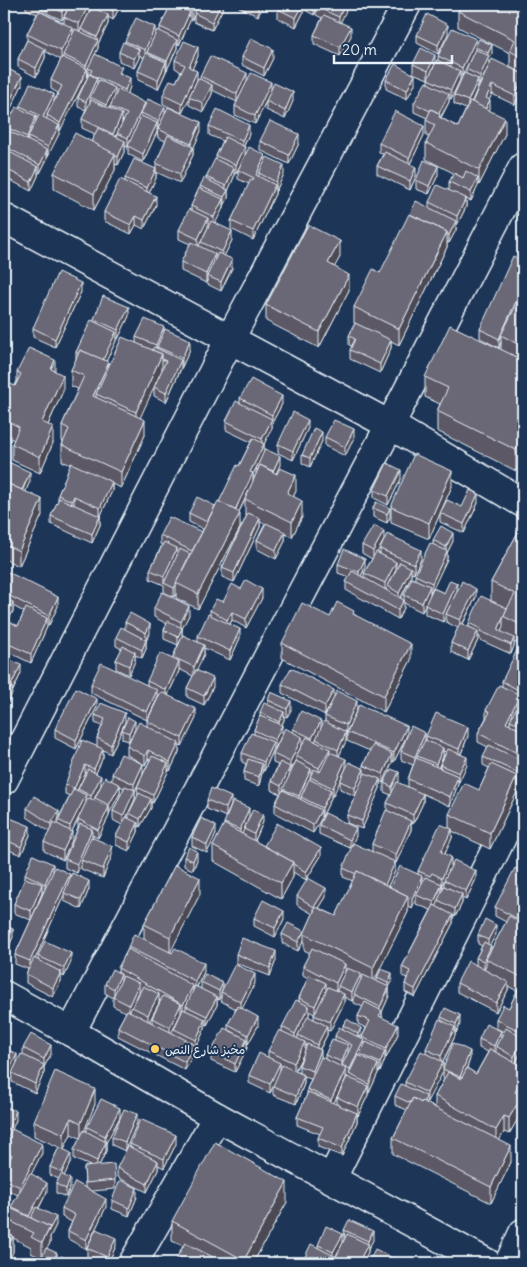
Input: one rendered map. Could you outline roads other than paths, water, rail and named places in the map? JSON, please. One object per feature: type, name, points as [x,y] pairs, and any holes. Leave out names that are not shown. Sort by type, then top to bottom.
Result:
[{"type":"street","points":[[4,780],[230,339],[407,4]]},
{"type":"street","points":[[71,1032],[390,425],[523,167]]},
{"type":"street","points":[[4,218],[390,425],[523,502]]},
{"type":"street","points":[[332,1178],[523,795]]},
{"type":"street","points":[[4,995],[217,1117],[487,1263]]},
{"type":"street","points":[[133,1263],[217,1117]]},
{"type":"street","points":[[509,1263],[523,1233]]},
{"type":"place","name":"مخبز شارع النص","points":[[155,1049]]}]
